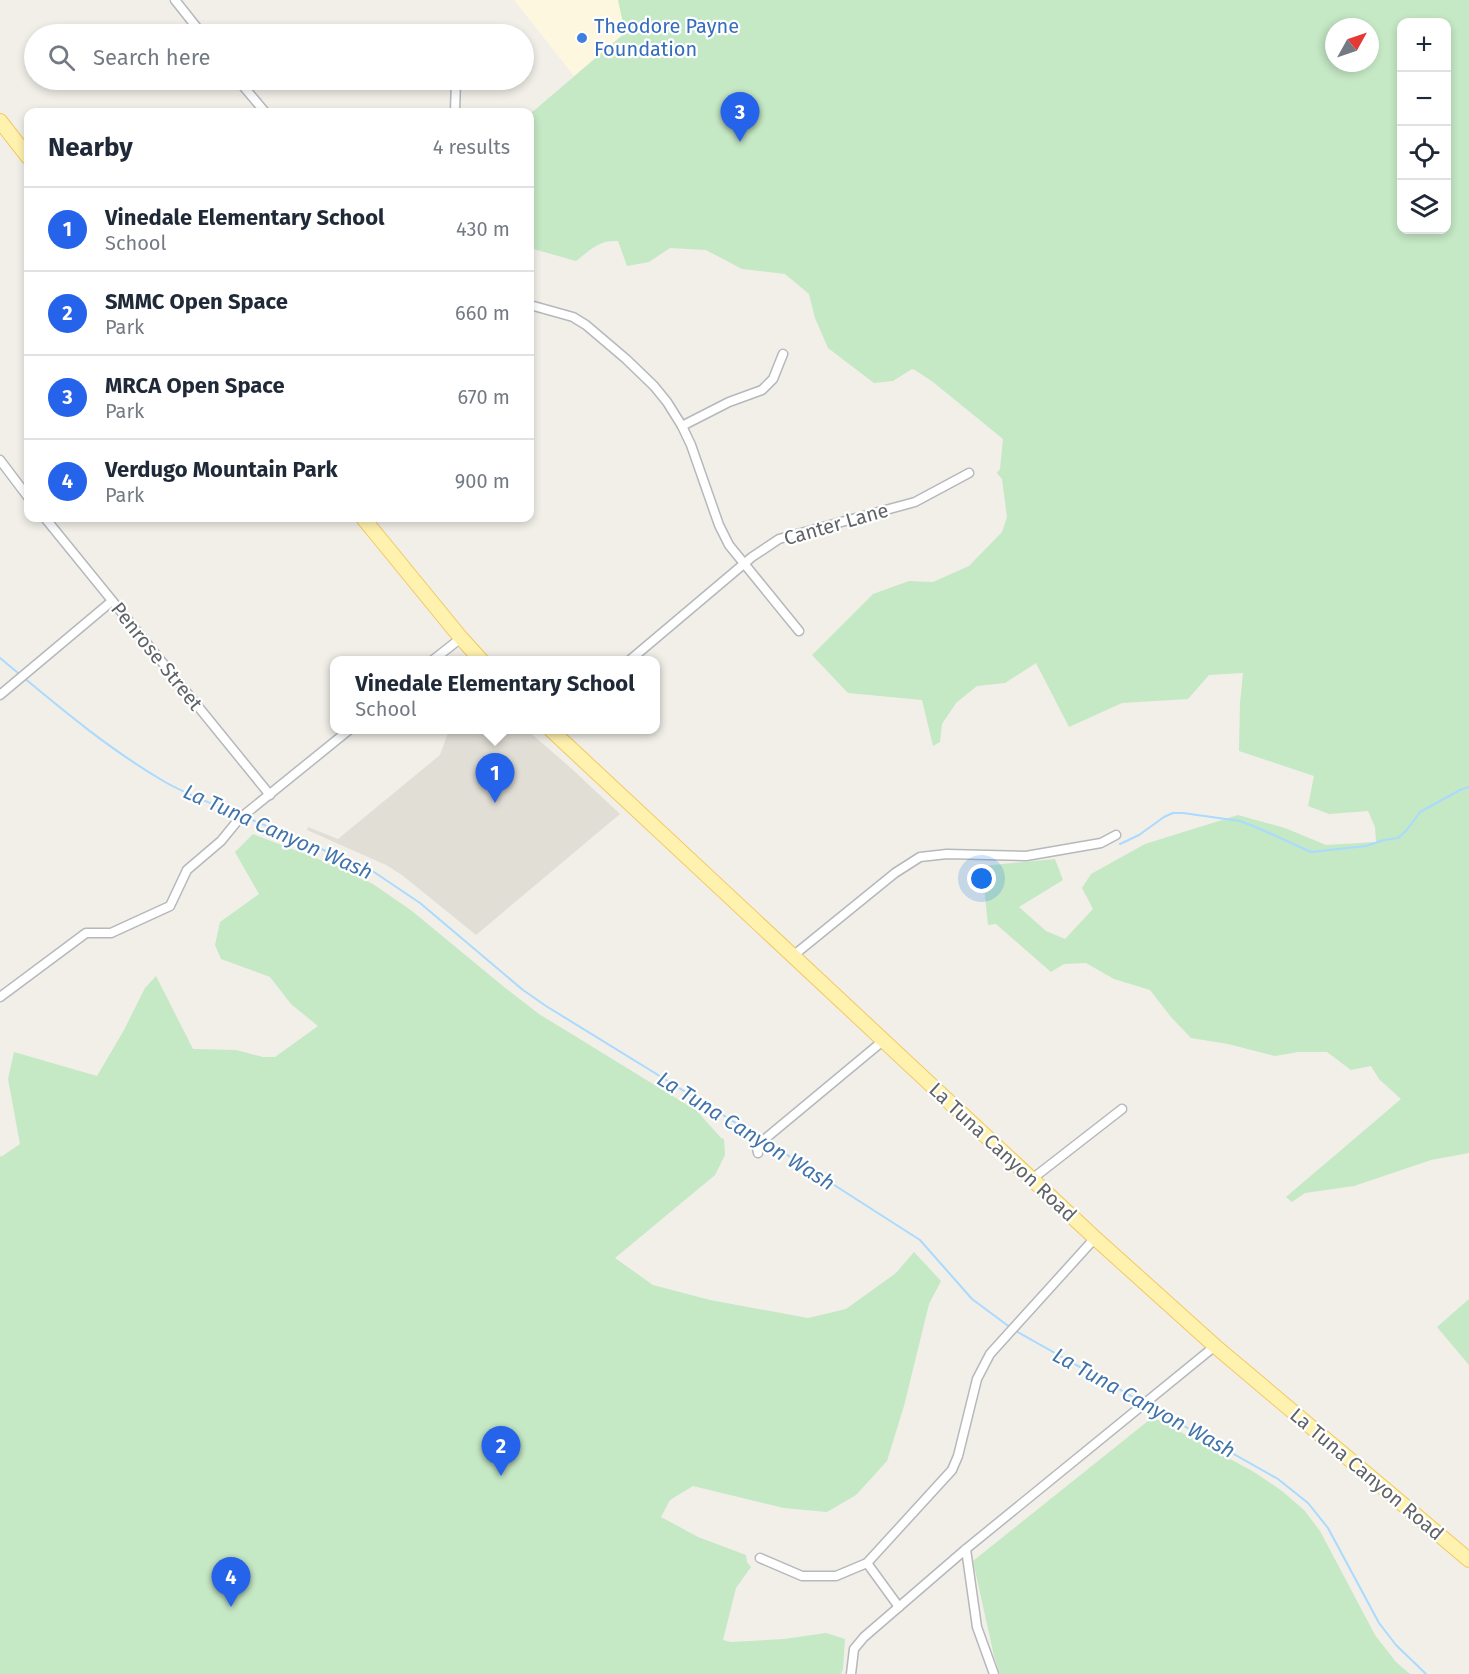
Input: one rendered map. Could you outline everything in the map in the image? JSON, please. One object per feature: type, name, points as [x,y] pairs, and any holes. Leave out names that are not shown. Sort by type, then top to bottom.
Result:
[{"type":"main road","points":[[0,121],[24,152]]},
{"type":"main road","points":[[366,522],[477,656]]},
{"type":"main road","name":"La Tuna Canyon Road","points":[[556,734],[1095,1238],[1215,1346],[1469,1560]]},
{"type":"street","points":[[175,0],[194,24]]},
{"type":"street","points":[[246,90],[262,108]]},
{"type":"street","points":[[455,108],[456,90]]},
{"type":"street","points":[[534,306],[573,318],[597,333],[646,377],[667,402],[691,445],[719,525],[729,544],[799,631]]},
{"type":"street","points":[[682,426],[729,402],[764,388],[773,379],[783,354]]},
{"type":"street","points":[[0,460],[24,492]]},
{"type":"street","name":"Canter Lane","points":[[635,656],[744,564],[779,539],[915,502],[969,473]]},
{"type":"street","name":"Penrose Street","points":[[48,522],[270,795]]},
{"type":"street","points":[[0,695],[112,602]]},
{"type":"street","points":[[438,656],[460,638]]},
{"type":"street","points":[[0,997],[86,933],[111,933],[170,906],[187,870],[221,841],[242,816],[343,734]]},
{"type":"street","points":[[794,955],[895,873],[920,857],[947,854],[1026,856],[1101,843],[1116,834]]},
{"type":"street","points":[[761,1144],[884,1040]]},
{"type":"street","points":[[1032,1179],[1122,1108]]},
{"type":"street","points":[[760,1558],[802,1576],[836,1576],[867,1563],[952,1470],[958,1456],[977,1380],[990,1354],[1095,1238]]},
{"type":"street","points":[[851,1674],[854,1649],[864,1637],[966,1549],[1215,1346]]},
{"type":"street","points":[[966,1549],[978,1627],[993,1674]]},
{"type":"street","points":[[867,1563],[899,1607]]},
{"type":"shaded area","name":"Theodore Payne Foundation","points":[[514,0],[663,0],[574,76]]},
{"type":"shaded area","points":[[448,734],[532,734],[620,814],[476,935],[402,875],[386,865],[307,830],[308,827],[338,839],[440,755]]},
{"type":"green space","points":[[618,0],[1469,0],[1469,1153],[1431,1160],[1354,1186],[1305,1193],[1292,1202],[1286,1197],[1401,1099],[1379,1079],[1371,1066],[1351,1070],[1327,1052],[1298,1052],[1275,1056],[1228,1044],[1191,1038],[1150,990],[1114,979],[1086,963],[1064,964],[1051,972],[996,924],[988,925],[982,866],[1055,859],[1063,880],[1019,907],[1046,931],[1065,939],[1093,909],[1082,888],[1091,874],[1145,844],[1238,815],[1285,828],[1326,845],[1376,842],[1375,827],[1368,811],[1329,814],[1308,806],[1314,776],[1239,751],[1243,673],[1209,675],[1188,699],[1122,703],[1069,727],[1036,663],[1005,683],[977,686],[956,703],[942,724],[940,742],[933,746],[922,700],[848,693],[812,655],[873,594],[909,581],[933,582],[969,566],[1002,532],[1007,517],[1002,479],[997,473],[1000,469],[1003,439],[915,370],[912,369],[893,381],[874,383],[828,348],[815,318],[809,294],[785,274],[742,269],[706,250],[670,248],[649,262],[627,266],[618,241],[600,244],[576,261],[534,249],[534,111],[625,33]]},
{"type":"green space","points":[[253,834],[339,867],[373,884],[412,911],[539,1014],[697,1111],[724,1139],[725,1155],[715,1175],[615,1258],[653,1285],[710,1300],[808,1318],[846,1309],[896,1273],[914,1252],[941,1281],[929,1304],[904,1406],[887,1461],[856,1495],[827,1512],[784,1508],[693,1486],[670,1500],[661,1517],[698,1537],[746,1555],[751,1567],[736,1588],[723,1640],[731,1642],[784,1639],[826,1633],[845,1639],[841,1674],[0,1674],[0,1155],[1,1157],[20,1144],[8,1079],[14,1052],[97,1076],[145,988],[156,976],[193,1049],[236,1050],[263,1057],[275,1057],[318,1026],[291,1004],[270,977],[221,959],[215,945],[220,922],[259,894],[235,852]]},
{"type":"green space","points":[[1469,1299],[1469,1365],[1437,1327]]},
{"type":"green space","points":[[1153,1417],[1254,1472],[1282,1491],[1304,1510],[1320,1531],[1375,1635],[1396,1662],[1410,1674],[1000,1674],[973,1561]]},
{"type":"waterway","name":"La Tuna Canyon Wash","points":[[0,658],[121,754],[165,782],[240,815]]},
{"type":"waterway","points":[[1120,844],[1139,835],[1164,817],[1173,813],[1183,813],[1240,821],[1311,852],[1366,846],[1398,838],[1420,812],[1469,787]]},
{"type":"waterway","name":"La Tuna Canyon Wash","points":[[245,817],[371,870],[420,903],[523,990],[546,1006],[762,1139]]},
{"type":"waterway","name":"La Tuna Canyon Wash","points":[[767,1142],[920,1240],[972,1299],[1011,1328]]},
{"type":"waterway","name":"La Tuna Canyon Wash","points":[[1016,1331],[1142,1402]]},
{"type":"waterway","name":"La Tuna Canyon Wash","points":[[1147,1405],[1278,1479],[1308,1503],[1328,1528],[1379,1623],[1396,1645],[1426,1674]]},
{"type":"place","name":"Theodore Payne Foundation","points":[[582,38]]},
{"type":"place","name":"MRCA Open Space","points":[[740,142]]},
{"type":"place","name":"Vinedale Elementary School","points":[[495,803]]},
{"type":"place","name":"SMMC Open Space","points":[[501,1476]]},
{"type":"place","name":"Verdugo Mountain Park","points":[[231,1607]]}]
